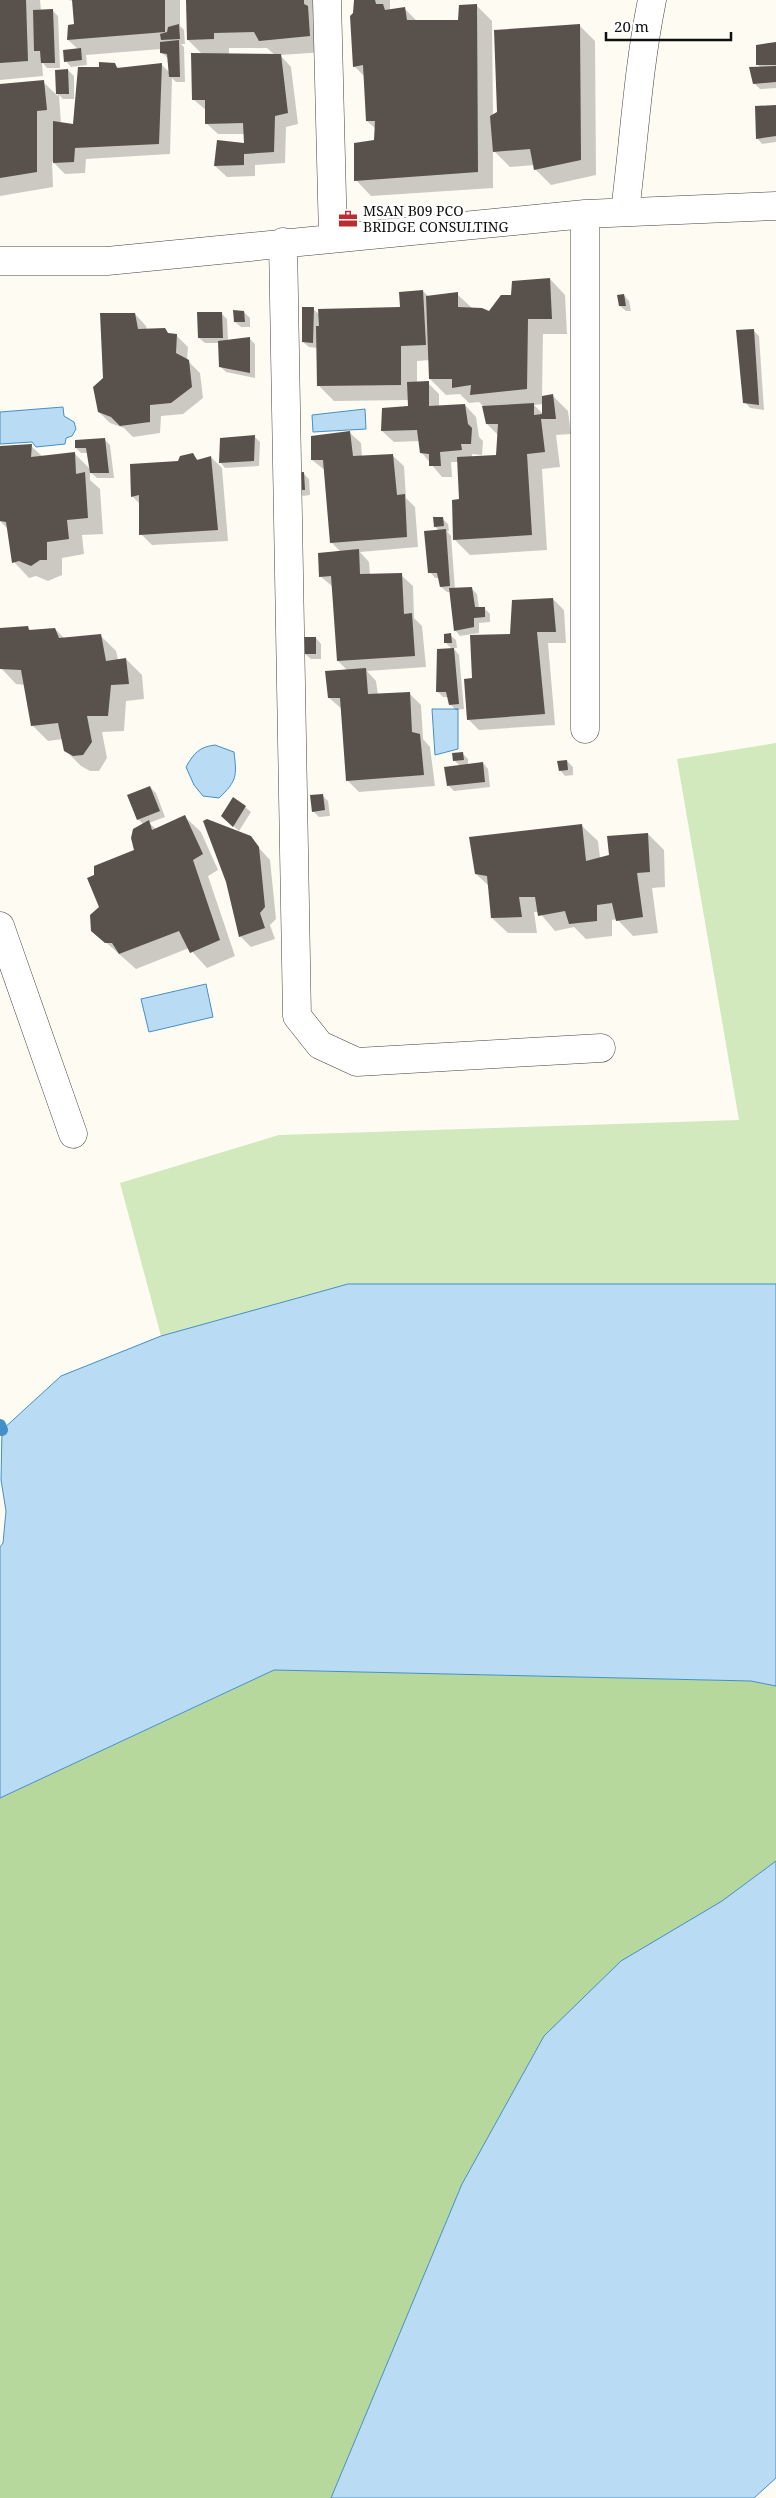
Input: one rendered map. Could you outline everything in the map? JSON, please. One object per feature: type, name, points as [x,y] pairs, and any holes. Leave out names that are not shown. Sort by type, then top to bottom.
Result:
[{"type":"street","points":[[327,0],[333,238]]},
{"type":"street","points":[[625,211],[638,108],[643,47],[652,0]]},
{"type":"street","points":[[0,261],[107,261],[283,242],[585,214],[776,206]]},
{"type":"street","points":[[584,729],[585,214]]},
{"type":"street","points":[[283,242],[297,1016],[320,1046],[357,1062],[601,1048]]},
{"type":"street","points":[[0,926],[73,1134]]},
{"type":"green space","points":[[776,743],[776,1284],[348,1284],[161,1336],[120,1183],[279,1135],[739,1120],[677,759]]},
{"type":"green space","points":[[274,1670],[751,1681],[776,1686],[776,1861],[544,2036],[462,2184],[331,2498],[0,2498],[0,1798]]},
{"type":"water","points":[[63,407],[64,416],[74,422],[76,429],[72,436],[66,438],[65,444],[36,447],[32,442],[0,444],[0,412]]},
{"type":"water","points":[[365,409],[366,429],[313,432],[312,415]]},
{"type":"water","points":[[432,709],[458,709],[458,749],[435,755]]},
{"type":"water","points":[[215,745],[234,752],[235,760],[234,778],[219,798],[203,796],[194,785],[186,767],[198,752],[205,747]]},
{"type":"water","points":[[206,984],[213,1017],[149,1032],[141,999]]},
{"type":"water","points":[[348,1284],[776,1284],[776,1686],[751,1681],[274,1670],[0,1798],[0,1547],[3,1543],[6,1511],[1,1480],[2,1430],[61,1376],[161,1336]]},
{"type":"water","points":[[776,1861],[776,2478],[754,2498],[331,2498],[462,2184],[544,2036],[621,1961],[722,1901]]},
{"type":"building","points":[[0,0],[26,0],[28,61],[0,63]]},
{"type":"building","points":[[72,0],[165,0],[165,32],[67,40],[68,25],[74,24]]},
{"type":"building","points":[[186,0],[304,0],[304,4],[308,6],[310,36],[259,41],[254,32],[214,33],[214,39],[187,40]]},
{"type":"building","points":[[354,0],[375,0],[376,4],[383,4],[385,10],[405,7],[407,20],[458,20],[459,5],[477,4],[478,172],[354,181],[354,143],[374,140],[375,121],[366,121],[363,65],[353,67],[350,16],[353,13]]},
{"type":"building","points":[[53,9],[55,63],[41,63],[40,51],[34,51],[33,10]]},
{"type":"building","points":[[179,24],[180,39],[161,40],[160,34],[167,32],[168,27]]},
{"type":"building","points":[[580,24],[581,160],[534,170],[530,149],[493,152],[490,116],[497,112],[494,30]]},
{"type":"building","points":[[179,40],[180,77],[169,77],[167,54],[160,53],[160,42]]},
{"type":"building","points":[[776,42],[776,65],[756,65],[756,45]]},
{"type":"building","points":[[81,48],[82,60],[64,62],[63,50]]},
{"type":"building","points":[[191,53],[281,54],[288,113],[275,116],[274,152],[244,154],[244,165],[214,166],[217,140],[244,143],[243,123],[205,124],[205,100],[192,100]]},
{"type":"building","points":[[99,62],[115,63],[117,68],[162,63],[159,144],[75,148],[74,162],[53,163],[53,121],[73,124],[78,67],[99,67]]},
{"type":"building","points":[[776,66],[776,82],[753,84],[749,67]]},
{"type":"building","points":[[68,69],[69,94],[56,94],[55,70]]},
{"type":"building","points":[[44,80],[47,110],[37,111],[37,172],[0,178],[0,84]]},
{"type":"building","points":[[776,105],[776,136],[756,139],[755,106]]},
{"type":"building","points":[[550,278],[552,319],[528,319],[527,389],[470,395],[471,385],[452,388],[452,379],[429,379],[426,296],[458,292],[458,307],[482,308],[489,311],[501,295],[511,295],[512,281]]},
{"type":"building","points":[[423,290],[426,345],[401,346],[401,385],[317,386],[316,326],[319,326],[318,309],[400,307],[399,292]]},
{"type":"building","points":[[624,294],[626,306],[619,306],[617,295]]},
{"type":"building","points":[[302,307],[314,307],[313,343],[302,342]]},
{"type":"building","points":[[233,310],[244,311],[245,322],[234,322]]},
{"type":"building","points":[[197,312],[222,312],[223,338],[198,338]]},
{"type":"building","points":[[100,313],[135,313],[138,329],[165,328],[168,333],[177,334],[176,353],[189,360],[192,387],[171,403],[150,405],[150,422],[120,426],[111,417],[98,412],[93,387],[103,378]]},
{"type":"building","points":[[754,329],[759,405],[743,403],[736,330]]},
{"type":"building","points":[[250,337],[250,373],[219,367],[218,341]]},
{"type":"building","points":[[429,381],[429,406],[465,404],[468,424],[472,428],[471,444],[461,444],[462,450],[440,452],[441,466],[429,466],[429,454],[420,453],[417,430],[381,431],[382,408],[408,406],[407,382]]},
{"type":"building","points":[[553,394],[556,419],[541,419],[545,452],[527,454],[532,535],[453,540],[452,500],[459,499],[457,457],[496,455],[498,424],[486,424],[482,406],[534,403],[534,415],[542,414],[542,396]]},
{"type":"building","points":[[350,431],[353,456],[393,454],[397,495],[405,494],[407,537],[330,543],[323,460],[311,460],[311,436]]},
{"type":"building","points":[[255,435],[254,461],[219,463],[220,438]]},
{"type":"building","points":[[105,438],[109,473],[90,473],[86,448],[75,448],[75,440]]},
{"type":"building","points":[[32,444],[31,457],[75,452],[76,474],[85,472],[88,518],[67,520],[69,539],[47,542],[47,560],[40,560],[31,566],[19,561],[12,563],[6,522],[0,521],[0,446]]},
{"type":"building","points":[[193,453],[197,460],[211,456],[218,530],[139,535],[139,495],[131,497],[130,464],[178,461],[180,456]]},
{"type":"building","points":[[304,472],[305,490],[296,490],[295,473]]},
{"type":"building","points":[[433,517],[443,517],[444,526],[434,527]]},
{"type":"building","points":[[446,529],[450,586],[440,587],[437,573],[428,573],[424,531]]},
{"type":"building","points":[[359,549],[360,574],[402,573],[404,614],[412,613],[415,656],[337,661],[331,576],[319,577],[318,553]]},
{"type":"building","points":[[472,587],[475,607],[485,607],[485,617],[474,618],[474,627],[454,631],[449,588]]},
{"type":"building","points":[[553,598],[556,632],[537,632],[545,714],[467,720],[464,679],[472,678],[470,635],[510,634],[512,600]]},
{"type":"building","points":[[28,626],[29,630],[55,628],[59,638],[101,634],[106,661],[126,658],[129,684],[111,685],[108,716],[87,716],[92,742],[83,755],[73,756],[64,751],[58,723],[31,726],[21,670],[0,669],[0,628]]},
{"type":"building","points":[[451,633],[452,643],[444,643],[444,634]]},
{"type":"building","points":[[304,637],[316,637],[316,654],[304,654]]},
{"type":"building","points":[[454,648],[459,704],[449,705],[446,692],[436,692],[437,649]]},
{"type":"building","points":[[366,668],[368,694],[410,692],[412,732],[420,734],[424,775],[346,781],[340,698],[328,698],[325,671]]},
{"type":"building","points":[[463,752],[464,760],[453,761],[452,753]]},
{"type":"building","points":[[567,760],[568,770],[559,771],[557,761]]},
{"type":"building","points":[[483,762],[485,782],[447,786],[444,767]]},
{"type":"building","points":[[150,786],[160,811],[137,820],[127,795]]},
{"type":"building","points":[[323,794],[325,810],[312,812],[310,795]]},
{"type":"building","points":[[233,797],[246,806],[233,827],[221,816]]},
{"type":"building","points":[[185,815],[203,854],[193,860],[220,940],[190,953],[179,931],[119,954],[112,943],[105,943],[91,931],[90,915],[99,907],[87,878],[94,875],[94,866],[134,850],[131,838],[133,829],[149,820],[152,830]]},
{"type":"building","points":[[207,819],[251,836],[259,847],[265,907],[260,913],[265,928],[239,937],[226,882],[203,821]]},
{"type":"building","points":[[582,824],[586,861],[609,855],[607,836],[648,833],[650,872],[637,873],[643,917],[616,921],[612,903],[597,905],[597,921],[569,924],[565,911],[538,916],[535,897],[519,897],[522,917],[491,918],[487,876],[475,874],[469,837]]},
{"type":"waterway","points":[[0,1425],[2,1430]]},
{"type":"place","name":"MSAN B09 PCO BRIDGE CONSULTING","points":[[348,219]]}]
